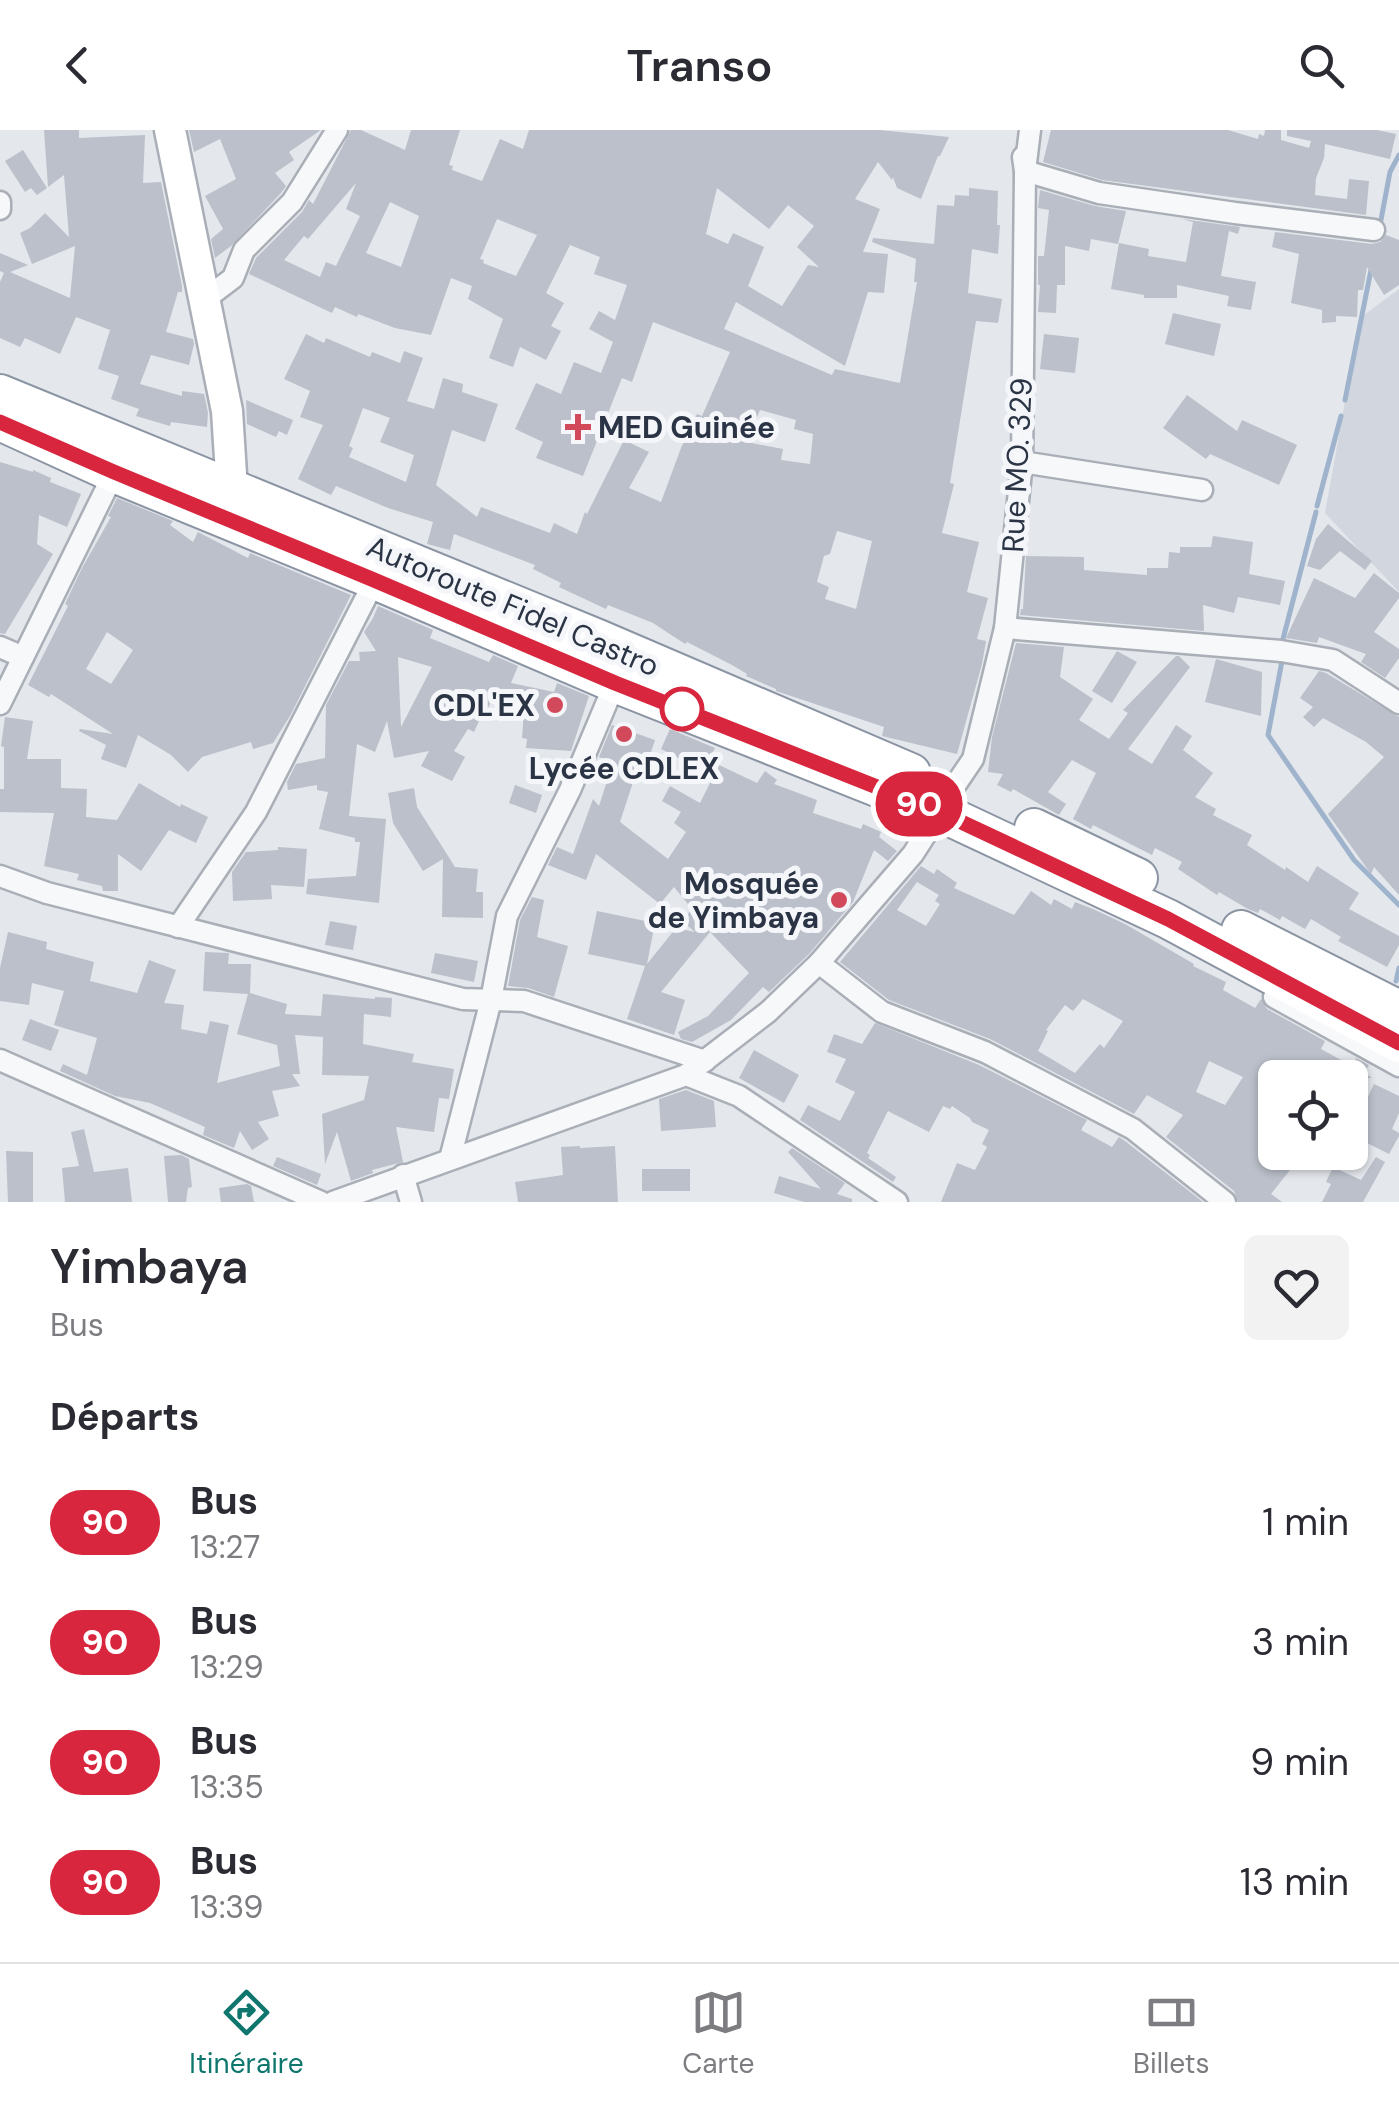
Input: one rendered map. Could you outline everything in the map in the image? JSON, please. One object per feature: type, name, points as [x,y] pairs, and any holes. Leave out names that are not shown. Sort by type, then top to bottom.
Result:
[{"type":"highway","name":"Autoroute Fidel Castro","points":[[0,394],[598,639],[946,801],[1399,1043]]},
{"type":"highway","name":"Autoroute Fidel Castro","points":[[0,422],[615,683],[1090,854],[1399,1010]]},
{"type":"street","points":[[170,130],[227,411],[232,490]]},
{"type":"street","points":[[204,300],[233,278],[244,250],[292,202],[337,130]]},
{"type":"street","points":[[1018,130],[1025,170],[1099,192],[1374,230]]},
{"type":"street","name":"Rue MO. 329","points":[[332,1202],[686,1075],[768,1012],[819,963],[913,854],[973,759],[1005,628],[1022,462],[1025,170],[1030,130]]},
{"type":"street","points":[[1022,462],[1202,490]]},
{"type":"street","points":[[0,704],[114,472]]},
{"type":"street","points":[[178,927],[256,812],[374,580]]},
{"type":"street","points":[[1005,628],[1281,651],[1333,660],[1399,704]]},
{"type":"street","points":[[0,647],[23,657]]},
{"type":"street","points":[[450,1159],[491,1000],[507,916],[570,790],[615,683]]},
{"type":"street","points":[[0,876],[47,893],[463,998],[524,1001],[705,1061]]},
{"type":"street","points":[[819,963],[882,1012],[985,1052],[1133,1129],[1225,1202]]},
{"type":"street","points":[[1234,974],[1399,1066]]},
{"type":"street","points":[[0,1060],[321,1202]]},
{"type":"street","points":[[686,1075],[739,1096],[898,1202]]},
{"type":"street","points":[[403,1175],[411,1202]]},
{"type":"shaded area","points":[[1399,289],[1399,592],[1325,513],[1360,318]]},
{"type":"building","points":[[44,130],[79,130],[79,138],[145,135],[143,183],[161,182],[182,286],[166,332],[193,339],[194,344],[189,365],[151,355],[140,384],[182,396],[182,391],[204,394],[207,427],[171,422],[170,426],[136,416],[139,409],[111,399],[119,376],[98,369],[110,330],[76,317],[60,354],[25,338],[20,347],[0,338],[0,282],[4,273],[0,271],[0,253],[28,265],[10,272],[70,298],[75,246],[32,264],[20,233],[45,213],[69,237],[64,175],[48,187]]},
{"type":"building","points":[[189,130],[321,130],[289,152],[294,160],[275,173],[286,186],[215,258],[211,239],[223,229],[205,196],[236,179],[220,139],[194,152]]},
{"type":"building","points":[[351,130],[361,130],[405,150],[411,130],[460,130],[449,165],[452,170],[482,181],[500,139],[523,149],[529,130],[880,130],[949,137],[921,199],[897,188],[893,177],[892,180],[878,162],[855,199],[880,209],[863,252],[888,254],[884,293],[868,292],[845,366],[736,302],[724,329],[832,375],[835,369],[900,383],[917,282],[916,259],[872,242],[873,238],[934,244],[937,205],[954,206],[955,195],[969,196],[969,188],[998,191],[998,254],[972,249],[968,293],[1002,299],[998,323],[976,321],[950,483],[954,484],[942,533],[979,542],[967,592],[988,598],[977,639],[986,641],[982,664],[957,754],[882,736],[884,727],[776,691],[653,623],[608,605],[606,609],[559,587],[561,583],[533,569],[535,565],[454,534],[450,550],[427,544],[433,522],[336,486],[331,495],[298,479],[323,425],[300,417],[310,391],[284,379],[306,334],[370,357],[372,352],[400,363],[404,351],[423,358],[407,401],[434,409],[443,378],[463,384],[462,392],[498,404],[485,442],[452,430],[436,485],[477,517],[481,507],[550,533],[554,523],[577,534],[624,440],[649,452],[629,488],[661,502],[681,448],[697,414],[702,416],[730,352],[653,322],[632,382],[622,378],[583,476],[536,458],[543,442],[515,429],[536,383],[561,394],[574,362],[601,373],[613,342],[589,329],[599,311],[615,320],[627,285],[594,274],[600,257],[570,245],[546,293],[564,303],[551,326],[561,331],[546,360],[520,347],[513,367],[489,358],[503,319],[468,299],[472,286],[451,278],[431,335],[395,328],[358,314],[357,317],[335,307],[332,313],[249,274],[256,258],[309,200],[313,204]],"holes":[[[356,183],[346,209],[360,216],[336,266],[326,262],[320,277],[284,260],[304,236],[308,239]],[[717,188],[769,229],[788,205],[814,226],[797,247],[819,267],[808,265],[782,306],[748,286],[764,247],[733,233],[728,244],[706,234]],[[390,202],[419,216],[401,267],[366,253]],[[497,219],[537,235],[516,276],[483,263],[480,259]],[[363,408],[390,418],[380,442],[414,455],[406,482],[349,457],[353,448],[349,446]],[[760,410],[796,420],[794,429],[813,434],[810,464],[781,460],[783,449],[746,442]],[[837,531],[872,541],[856,609],[825,599],[829,587],[817,582],[824,556],[830,554]]]},
{"type":"building","points":[[1051,130],[1228,130],[1258,139],[1265,130],[1281,130],[1281,140],[1309,148],[1311,141],[1287,136],[1287,130],[1377,130],[1396,134],[1390,159],[1325,144],[1315,195],[1347,199],[1349,179],[1369,181],[1366,215],[1102,180],[1043,162]]},
{"type":"building","points":[[23,150],[47,188],[37,195],[31,188],[25,192],[5,161]]},
{"type":"building","points":[[1040,190],[1126,211],[1118,244],[1091,239],[1089,251],[1065,246],[1065,285],[1057,285],[1056,313],[1038,312],[1038,256],[1044,256],[1049,210],[1038,208]]},
{"type":"building","points":[[1182,219],[1240,227],[1238,234],[1229,231],[1221,276],[1256,282],[1251,310],[1227,306],[1229,296],[1177,285],[1177,298],[1144,298],[1111,289],[1119,243],[1149,249],[1148,256],[1186,262],[1193,222]]},
{"type":"building","points":[[1275,232],[1372,244],[1386,235],[1399,240],[1399,285],[1384,295],[1367,267],[1363,290],[1358,290],[1357,317],[1336,316],[1336,322],[1322,323],[1322,310],[1291,303],[1299,254],[1272,247]]},
{"type":"building","points":[[1173,313],[1221,324],[1214,356],[1165,344]]},
{"type":"building","points":[[1044,334],[1079,338],[1075,373],[1040,369]]},
{"type":"building","points":[[1187,395],[1237,431],[1242,420],[1297,445],[1279,485],[1210,454],[1206,459],[1163,428]]},
{"type":"building","points":[[246,400],[293,420],[287,435],[279,431],[276,437],[247,424]]},
{"type":"building","points":[[0,462],[33,470],[51,478],[50,482],[81,494],[67,527],[39,515],[37,544],[53,554],[5,634],[0,633]]},
{"type":"building","points":[[117,498],[173,521],[170,525],[193,542],[198,532],[248,558],[250,553],[351,595],[273,743],[253,749],[251,742],[202,757],[188,772],[171,755],[138,735],[126,768],[101,759],[106,745],[79,731],[113,734],[51,694],[49,697],[28,685],[68,606],[65,604],[82,568],[111,517],[108,516]],"holes":[[[107,632],[133,650],[111,684],[86,669]]]},
{"type":"building","points":[[1328,524],[1372,561],[1365,570],[1340,551],[1320,570],[1307,566],[1316,539]]},
{"type":"building","points":[[1213,536],[1253,542],[1249,574],[1285,581],[1280,605],[1238,597],[1234,613],[1203,605],[1204,631],[1020,615],[1026,556],[1084,557],[1084,570],[1147,575],[1147,568],[1168,568],[1169,552],[1180,553],[1180,547],[1211,547]]},
{"type":"building","points":[[1374,573],[1399,593],[1374,632],[1399,649],[1399,658],[1385,678],[1361,662],[1366,654],[1319,637],[1317,643],[1286,638],[1314,578],[1355,598]]},
{"type":"building","points":[[378,606],[433,630],[430,638],[489,662],[493,655],[518,666],[511,683],[554,692],[557,683],[589,696],[571,751],[526,748],[527,739],[522,738],[524,711],[492,699],[483,720],[474,732],[468,729],[454,751],[465,757],[452,781],[421,766],[429,751],[394,758],[387,721],[375,752],[357,744],[349,816],[386,819],[379,903],[306,894],[308,879],[356,876],[360,842],[319,829],[328,792],[317,790],[317,785],[288,790],[287,782],[296,764],[325,758],[326,705],[349,661],[360,661],[359,652],[376,651],[364,632]],"holes":[[[398,657],[432,667],[401,727]]]},
{"type":"building","points":[[1016,643],[1064,647],[1060,677],[1093,699],[1079,720],[1109,739],[1128,713],[1123,710],[1179,656],[1190,667],[1128,749],[1152,764],[1176,725],[1192,736],[1183,750],[1213,773],[1195,797],[1216,809],[1213,815],[1252,835],[1247,845],[1285,870],[1286,867],[1308,882],[1317,866],[1359,893],[1349,909],[1399,936],[1399,945],[1387,967],[1338,941],[1341,937],[1311,919],[1305,929],[1282,916],[1280,920],[1260,909],[1258,913],[1248,909],[1219,892],[1217,895],[1178,869],[1182,862],[1155,848],[1152,855],[1073,819],[1096,773],[1072,760],[1048,792],[1066,804],[1059,815],[1013,789],[1011,792],[997,785],[1003,774],[988,772],[992,737]]},
{"type":"building","points":[[1117,651],[1137,662],[1112,703],[1092,691]]},
{"type":"building","points":[[1216,659],[1262,672],[1261,716],[1205,702]]},
{"type":"building","points":[[1319,671],[1399,717],[1399,895],[1374,867],[1371,874],[1328,814],[1384,757],[1323,718],[1314,727],[1303,717],[1313,707],[1300,698]]},
{"type":"building","points":[[5,717],[33,721],[27,759],[61,759],[61,788],[87,789],[86,817],[117,820],[139,783],[180,807],[181,804],[208,817],[196,843],[169,830],[141,871],[118,854],[118,891],[103,891],[102,886],[77,880],[79,874],[44,866],[54,813],[0,812]]},
{"type":"building","points":[[612,725],[655,740],[644,773],[637,770],[620,822],[668,859],[686,832],[674,823],[681,812],[662,801],[670,786],[700,803],[719,765],[757,783],[765,771],[777,780],[774,784],[817,800],[813,813],[881,832],[879,837],[897,851],[888,861],[874,850],[853,902],[809,954],[769,992],[763,987],[731,1020],[692,1042],[681,1039],[678,1032],[708,1016],[749,973],[710,932],[661,992],[685,1000],[674,1035],[627,1019],[645,966],[588,954],[597,911],[655,923],[647,964],[676,928],[695,932],[682,921],[692,909],[674,887],[660,904],[596,854],[586,880],[548,865],[557,847],[573,854],[593,799],[599,806],[613,762],[599,757]]},
{"type":"building","points":[[670,729],[715,748],[703,770],[661,749]]},
{"type":"building","points":[[515,785],[542,795],[536,813],[509,803]]},
{"type":"building","points":[[414,788],[417,807],[455,867],[478,869],[476,892],[483,892],[483,918],[442,917],[443,859],[423,871],[393,823],[388,793]]},
{"type":"building","points":[[278,847],[307,849],[304,887],[271,885],[272,899],[233,901],[232,872],[246,852]]},
{"type":"building","points":[[921,866],[934,874],[937,869],[957,883],[954,888],[1014,915],[1031,891],[1051,905],[1054,899],[1072,909],[1075,902],[1093,909],[1226,982],[1223,990],[1255,1008],[1261,999],[1267,1009],[1325,1041],[1321,1049],[1341,1060],[1258,1060],[1258,1170],[1290,1170],[1271,1194],[1282,1202],[1238,1202],[1234,1191],[1166,1137],[1183,1115],[1147,1095],[1134,1114],[990,1039],[889,1000],[840,962]],"holes":[[[917,882],[939,895],[935,901],[940,904],[926,926],[897,910]],[[1083,999],[1123,1021],[1104,1048],[1100,1044],[1075,1073],[1038,1051],[1046,1030],[1065,1005],[1073,1011]],[[1209,1061],[1243,1077],[1225,1105],[1196,1092]]]},
{"type":"building","points":[[532,897],[544,900],[537,937],[568,946],[554,997],[508,986],[520,920]]},
{"type":"building","points":[[330,921],[357,926],[353,950],[325,945]]},
{"type":"building","points":[[8,932],[47,942],[46,949],[94,962],[90,981],[137,993],[149,960],[176,970],[164,1003],[184,1005],[181,1029],[207,1034],[210,1021],[229,1025],[217,1083],[280,1066],[277,1045],[237,1034],[248,994],[203,991],[205,952],[229,953],[228,964],[251,964],[250,993],[287,1004],[285,1014],[321,1016],[323,994],[392,998],[391,1017],[364,1014],[363,1044],[414,1054],[412,1062],[454,1069],[449,1099],[439,1098],[434,1132],[396,1127],[403,1162],[372,1170],[373,1173],[351,1181],[337,1132],[325,1164],[322,1114],[364,1100],[369,1076],[322,1075],[323,1037],[295,1035],[300,1074],[292,1074],[300,1086],[272,1091],[279,1116],[258,1122],[269,1139],[252,1150],[240,1131],[234,1148],[203,1135],[205,1127],[150,1103],[115,1096],[60,1071],[63,1064],[87,1075],[97,1038],[54,1025],[64,991],[32,983],[29,1005],[0,1001],[0,968]]},
{"type":"building","points":[[435,953],[478,961],[474,982],[431,973]]},
{"type":"building","points":[[30,1019],[59,1030],[51,1051],[22,1040]]},
{"type":"building","points":[[875,1023],[979,1065],[1087,1120],[1081,1130],[1112,1147],[1119,1137],[1203,1202],[941,1202],[957,1163],[975,1170],[987,1147],[982,1144],[989,1130],[952,1106],[943,1106],[929,1132],[888,1111],[867,1153],[868,1158],[896,1177],[893,1182],[800,1120],[808,1105],[840,1121],[855,1092],[835,1082],[846,1059],[827,1052],[834,1034],[862,1044]]},
{"type":"building","points":[[754,1050],[799,1075],[784,1103],[739,1078]]},
{"type":"building","points":[[1374,1084],[1399,1096],[1399,1113],[1392,1129],[1399,1136],[1389,1154],[1368,1144],[1368,1097]]},
{"type":"building","points":[[686,1090],[714,1101],[716,1127],[661,1131],[659,1099]]},
{"type":"building","points":[[84,1129],[94,1172],[128,1168],[132,1202],[65,1202],[62,1168],[79,1166],[71,1132]]},
{"type":"building","points":[[615,1146],[618,1202],[518,1202],[515,1182],[563,1175],[561,1147]]},
{"type":"building","points":[[792,1148],[845,1183],[837,1194],[852,1202],[804,1202],[774,1193],[779,1176],[821,1189],[788,1152]]},
{"type":"building","points":[[6,1151],[33,1152],[33,1202],[8,1202]]},
{"type":"building","points":[[181,1155],[189,1159],[192,1187],[188,1188],[186,1202],[168,1202],[164,1156]]},
{"type":"building","points":[[277,1157],[321,1174],[317,1185],[273,1166]]},
{"type":"building","points":[[1376,1157],[1385,1162],[1363,1202],[1322,1202],[1331,1184],[1326,1182],[1332,1170],[1361,1180]]},
{"type":"building","points":[[642,1169],[690,1169],[690,1191],[642,1191]]},
{"type":"building","points":[[251,1186],[254,1202],[221,1202],[219,1188]]},
{"type":"waterway","points":[[1380,225],[1390,172],[1399,155]]},
{"type":"waterway","points":[[1345,400],[1371,270]]},
{"type":"waterway","points":[[1317,506],[1341,416]]},
{"type":"waterway","points":[[1283,639],[1316,512]]},
{"type":"waterway","points":[[1282,661],[1268,735],[1354,860],[1399,905]]},
{"type":"waterway","points":[[1396,981],[1399,968]]},
{"type":"bus line","name":"90","points":[[0,422],[615,683],[940,812],[1168,919],[1399,1043]]},
{"type":"place","name":"MED Guinée","points":[[578,427]]},
{"type":"place","name":"CDL'EX","points":[[555,705]]},
{"type":"place","name":"Lycée CDLEX","points":[[624,734]]},
{"type":"place","name":"Mosquée de Yimbaya","points":[[839,900]]}]
